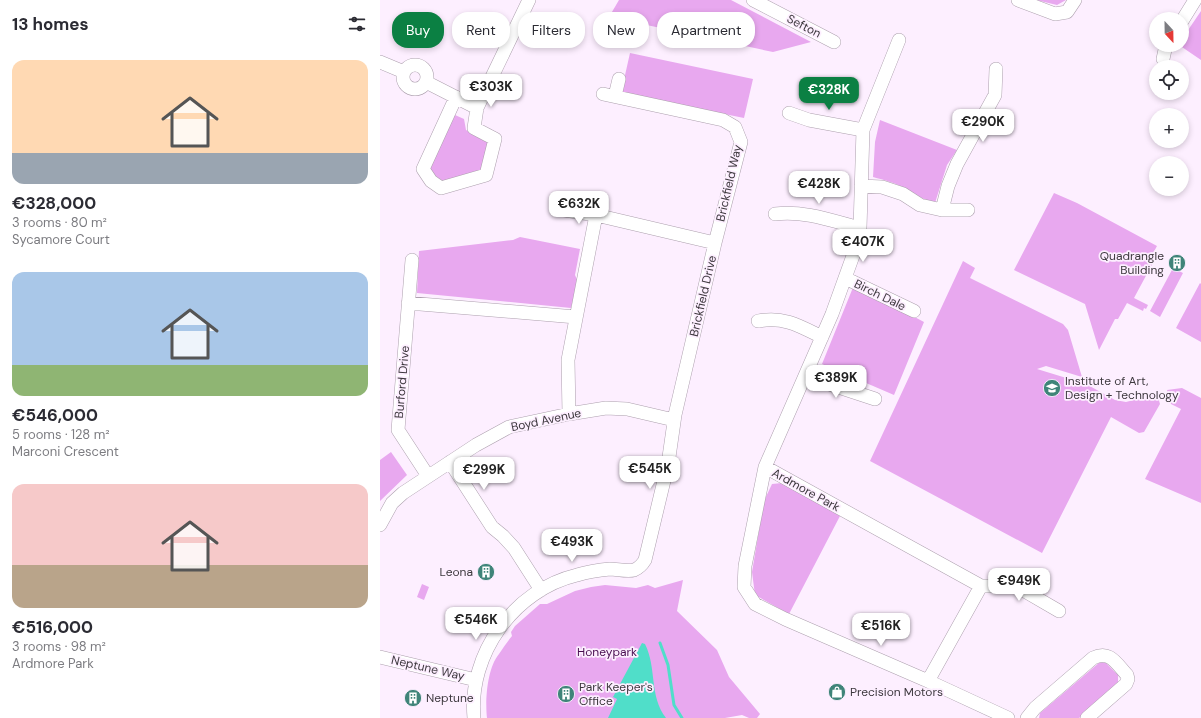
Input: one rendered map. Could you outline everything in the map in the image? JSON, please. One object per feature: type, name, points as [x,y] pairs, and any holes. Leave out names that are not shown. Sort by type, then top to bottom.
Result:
[{"type":"street","points":[[456,97],[423,169],[431,181],[441,188],[486,175],[495,139],[474,128],[477,108],[529,0]]},
{"type":"street","name":"Sefton","points":[[753,0],[834,42]]},
{"type":"street","points":[[1018,0],[1055,14],[1067,12],[1075,0]]},
{"type":"street","points":[[1188,12],[1195,0]]},
{"type":"street","points":[[765,466],[822,337],[854,253],[860,228],[863,130],[899,40]]},
{"type":"street","points":[[1163,59],[1164,52]]},
{"type":"street","points":[[380,62],[404,72],[411,65],[421,66],[426,71],[426,82],[477,108]]},
{"type":"street","points":[[942,210],[948,186],[957,164],[995,95],[996,69]]},
{"type":"street","name":"Brickfield Way","points":[[619,79],[609,95],[723,120],[735,128],[741,142],[715,243]]},
{"type":"street","points":[[789,113],[809,120],[863,130]]},
{"type":"street","points":[[861,186],[882,187],[903,194],[920,204],[942,210],[968,210]]},
{"type":"street","name":"Brickfield Drive","points":[[541,590],[576,575],[609,569],[633,570],[640,566],[645,560],[668,464],[674,420],[715,243],[596,215],[564,210]]},
{"type":"street","points":[[775,214],[787,213],[815,217],[860,228]]},
{"type":"street","points":[[569,414],[568,360],[596,215]]},
{"type":"street","name":"Burford Drive","points":[[412,260],[398,430],[428,476]]},
{"type":"street","name":"Birch Dale","points":[[845,278],[914,312]]},
{"type":"street","points":[[408,303],[576,317]]},
{"type":"street","points":[[758,321],[771,319],[792,322],[822,337]]},
{"type":"street","points":[[805,376],[875,399]]},
{"type":"street","name":"Boyd Avenue","points":[[380,526],[392,503],[403,493],[492,435],[509,427],[569,414],[606,408],[627,409],[674,420]]},
{"type":"street","points":[[450,462],[492,528],[503,536],[514,548],[541,590],[518,608],[494,634],[476,680],[474,718]]},
{"type":"street","name":"Ardmore Park","points":[[981,586],[765,466],[745,566],[744,587],[755,604],[1008,718]]},
{"type":"street","points":[[928,681],[981,586],[1016,586],[1059,611]]},
{"type":"street","points":[[1027,718],[1035,708],[1093,658],[1102,654],[1108,656],[1127,675],[1128,679],[1126,684],[1087,718]]},
{"type":"street","name":"Neptune Way","points":[[380,657],[476,680]]},
{"type":"green space","points":[[619,0],[731,0],[754,12],[657,12],[657,27],[649,26],[649,12],[612,12]]},
{"type":"green space","points":[[1036,0],[1066,0],[1057,5]]},
{"type":"green space","points":[[1201,11],[1201,60],[1189,52],[1189,29]]},
{"type":"green space","points":[[755,13],[811,42],[773,52],[754,48]]},
{"type":"green space","points":[[630,53],[753,79],[744,118],[621,93]]},
{"type":"green space","points":[[455,115],[464,119],[466,130],[488,142],[484,170],[442,182],[435,179],[429,166]]},
{"type":"green space","points":[[880,120],[957,150],[947,165],[935,203],[898,185],[873,177],[875,142]]},
{"type":"green space","points":[[1054,193],[1077,203],[1157,246],[1151,257],[1155,259],[1134,298],[1148,305],[1146,309],[1144,308],[1143,311],[1127,303],[1118,319],[1115,319],[1099,350],[1085,304],[1014,270]]},
{"type":"green space","points":[[520,237],[580,249],[575,275],[578,282],[571,308],[417,293],[419,251],[513,240]]},
{"type":"green space","points":[[963,261],[975,268],[970,278],[1063,324],[1068,330],[1082,377],[1046,366],[1037,369],[1086,384],[1115,400],[1126,402],[1157,394],[1160,404],[1144,432],[1139,433],[1111,417],[1042,553],[870,461]]},
{"type":"green space","points":[[1173,268],[1183,273],[1160,317],[1150,311]]},
{"type":"green space","points":[[1200,283],[1201,284],[1201,342],[1176,328]]},
{"type":"green space","points":[[854,285],[924,322],[894,395],[822,364]]},
{"type":"green space","points":[[1182,388],[1201,398],[1201,503],[1145,479],[1181,409],[1171,404],[1167,390]]},
{"type":"green space","points":[[391,452],[407,475],[380,501],[380,460]]},
{"type":"green space","points":[[782,483],[840,516],[789,614],[755,595],[752,572],[764,501],[772,484]]},
{"type":"green space","name":"Honeypark","points":[[683,580],[677,611],[717,650],[729,677],[760,714],[757,718],[749,718],[742,715],[725,718],[487,718],[486,703],[489,676],[495,660],[512,636],[511,632],[515,626],[540,604],[547,604],[575,591],[591,587],[605,585],[636,588],[648,585],[655,588]]},
{"type":"green space","points":[[422,584],[429,587],[424,600],[417,597]]},
{"type":"green space","points":[[1100,662],[1106,663],[1118,675],[1118,684],[1079,718],[1039,718],[1040,713]]},
{"type":"shaded area","points":[[642,643],[645,644],[649,653],[657,701],[666,718],[608,718],[617,699],[613,697]]},
{"type":"waterway","points":[[660,643],[668,665],[674,705],[682,718]]},
{"type":"place","name":"Quadrangle Building","points":[[1177,263]]},
{"type":"place","name":"Institute of Art, Design + Technology","points":[[1052,388]]},
{"type":"place","name":"Leona","points":[[486,572]]},
{"type":"place","name":"Precision Motors","points":[[837,692]]},
{"type":"place","name":"Park Keeper's Office","points":[[566,694]]},
{"type":"place","name":"Neptune","points":[[413,698]]}]
